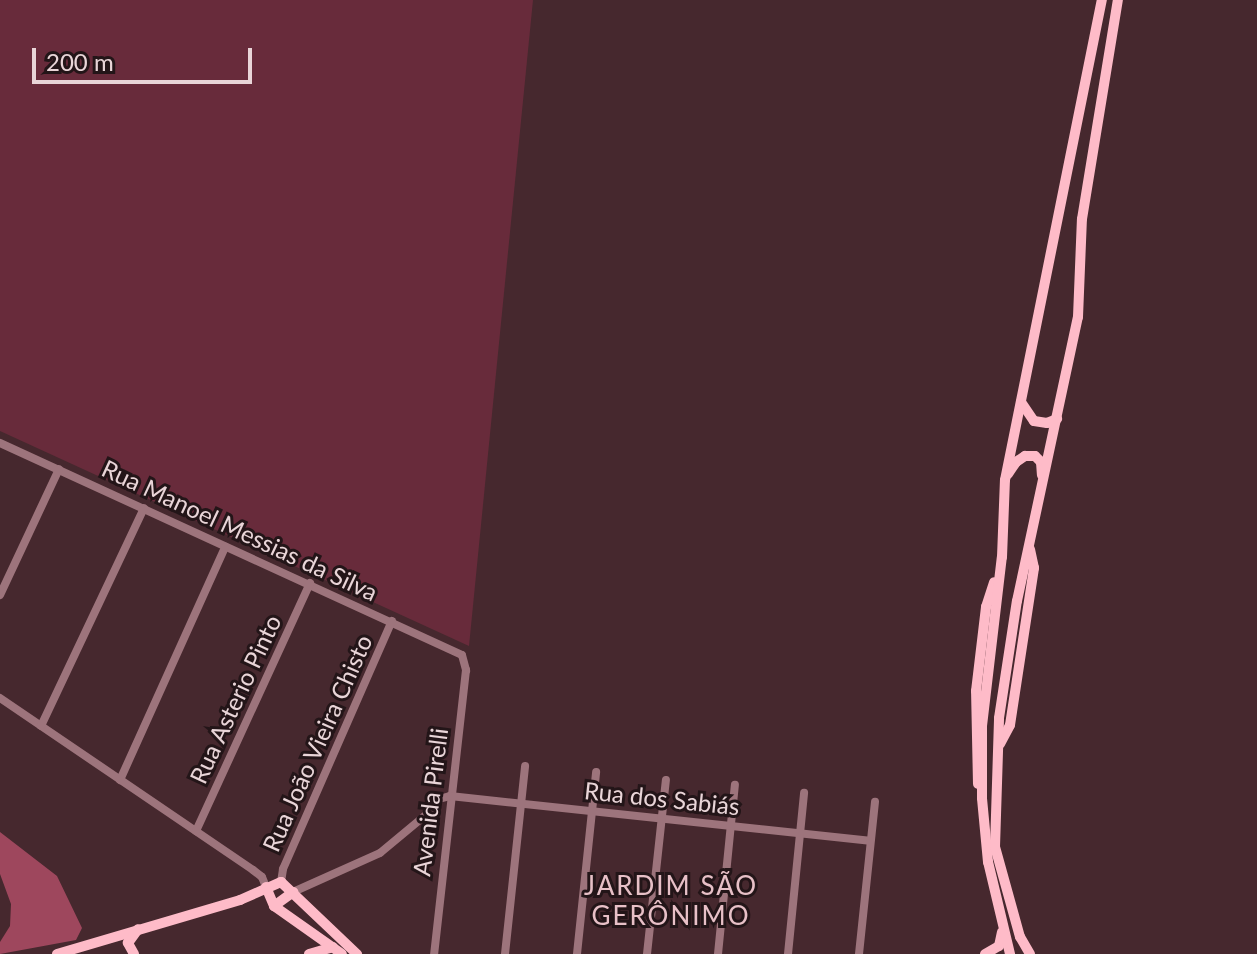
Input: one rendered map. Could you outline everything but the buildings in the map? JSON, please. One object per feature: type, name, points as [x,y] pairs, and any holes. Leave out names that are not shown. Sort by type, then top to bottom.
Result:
[{"type":"main road","points":[[1010,954],[988,862],[982,798],[982,726],[1002,557],[1005,480],[1102,0]]},
{"type":"main road","points":[[1030,954],[1020,937],[995,847],[999,718],[1029,544],[1078,317],[1082,219],[1118,0]]},
{"type":"main road","points":[[1021,402],[1034,421],[1047,423],[1057,419]]},
{"type":"main road","points":[[1005,480],[1016,462],[1025,456],[1035,456],[1041,462],[1044,481]]},
{"type":"main road","points":[[57,954],[240,900],[281,882],[357,954]]},
{"type":"main road","points":[[266,887],[274,906],[337,950]]},
{"type":"main road","points":[[274,906],[293,892]]},
{"type":"main road","points":[[985,954],[999,946],[1003,926]]},
{"type":"main road","points":[[134,954],[128,943],[131,934],[139,928]]},
{"type":"main road","points":[[309,954],[337,950]]},
{"type":"street","name":"Rua Manoel Messias da Silva","points":[[0,443],[462,655]]},
{"type":"street","points":[[0,595],[59,469]]},
{"type":"street","points":[[41,726],[144,508]]},
{"type":"street","points":[[120,780],[225,547]]},
{"type":"street","name":"Rua Asterio Pinto","points":[[196,831],[310,583]]},
{"type":"street","name":"Rua João Vieira Chisto","points":[[281,882],[283,869],[392,621]]},
{"type":"street","name":"Avenida Pirelli","points":[[434,954],[466,670],[462,655]]},
{"type":"street","points":[[0,698],[262,877],[266,887]]},
{"type":"street","points":[[505,954],[525,766]]},
{"type":"street","points":[[577,954],[596,772]]},
{"type":"street","points":[[647,954],[666,780]]},
{"type":"street","points":[[718,954],[735,785]]},
{"type":"street","points":[[788,954],[804,793]]},
{"type":"street","points":[[293,892],[380,853],[427,814],[439,799],[450,796]]},
{"type":"street","name":"Rua dos Sabiás","points":[[450,796],[870,841]]},
{"type":"street","points":[[859,954],[875,802]]},
{"type":"street","points":[[427,814],[436,812],[447,821]]},
{"type":"shaded area","points":[[0,0],[533,0],[469,646],[0,431]]},
{"type":"shaded area","points":[[0,832],[57,876],[82,928],[76,940],[0,954],[0,942],[10,926],[11,904],[0,874]]},
{"type":"district","name":"JARDIM SÃO GERÔNIMO","points":[[671,901]]}]
